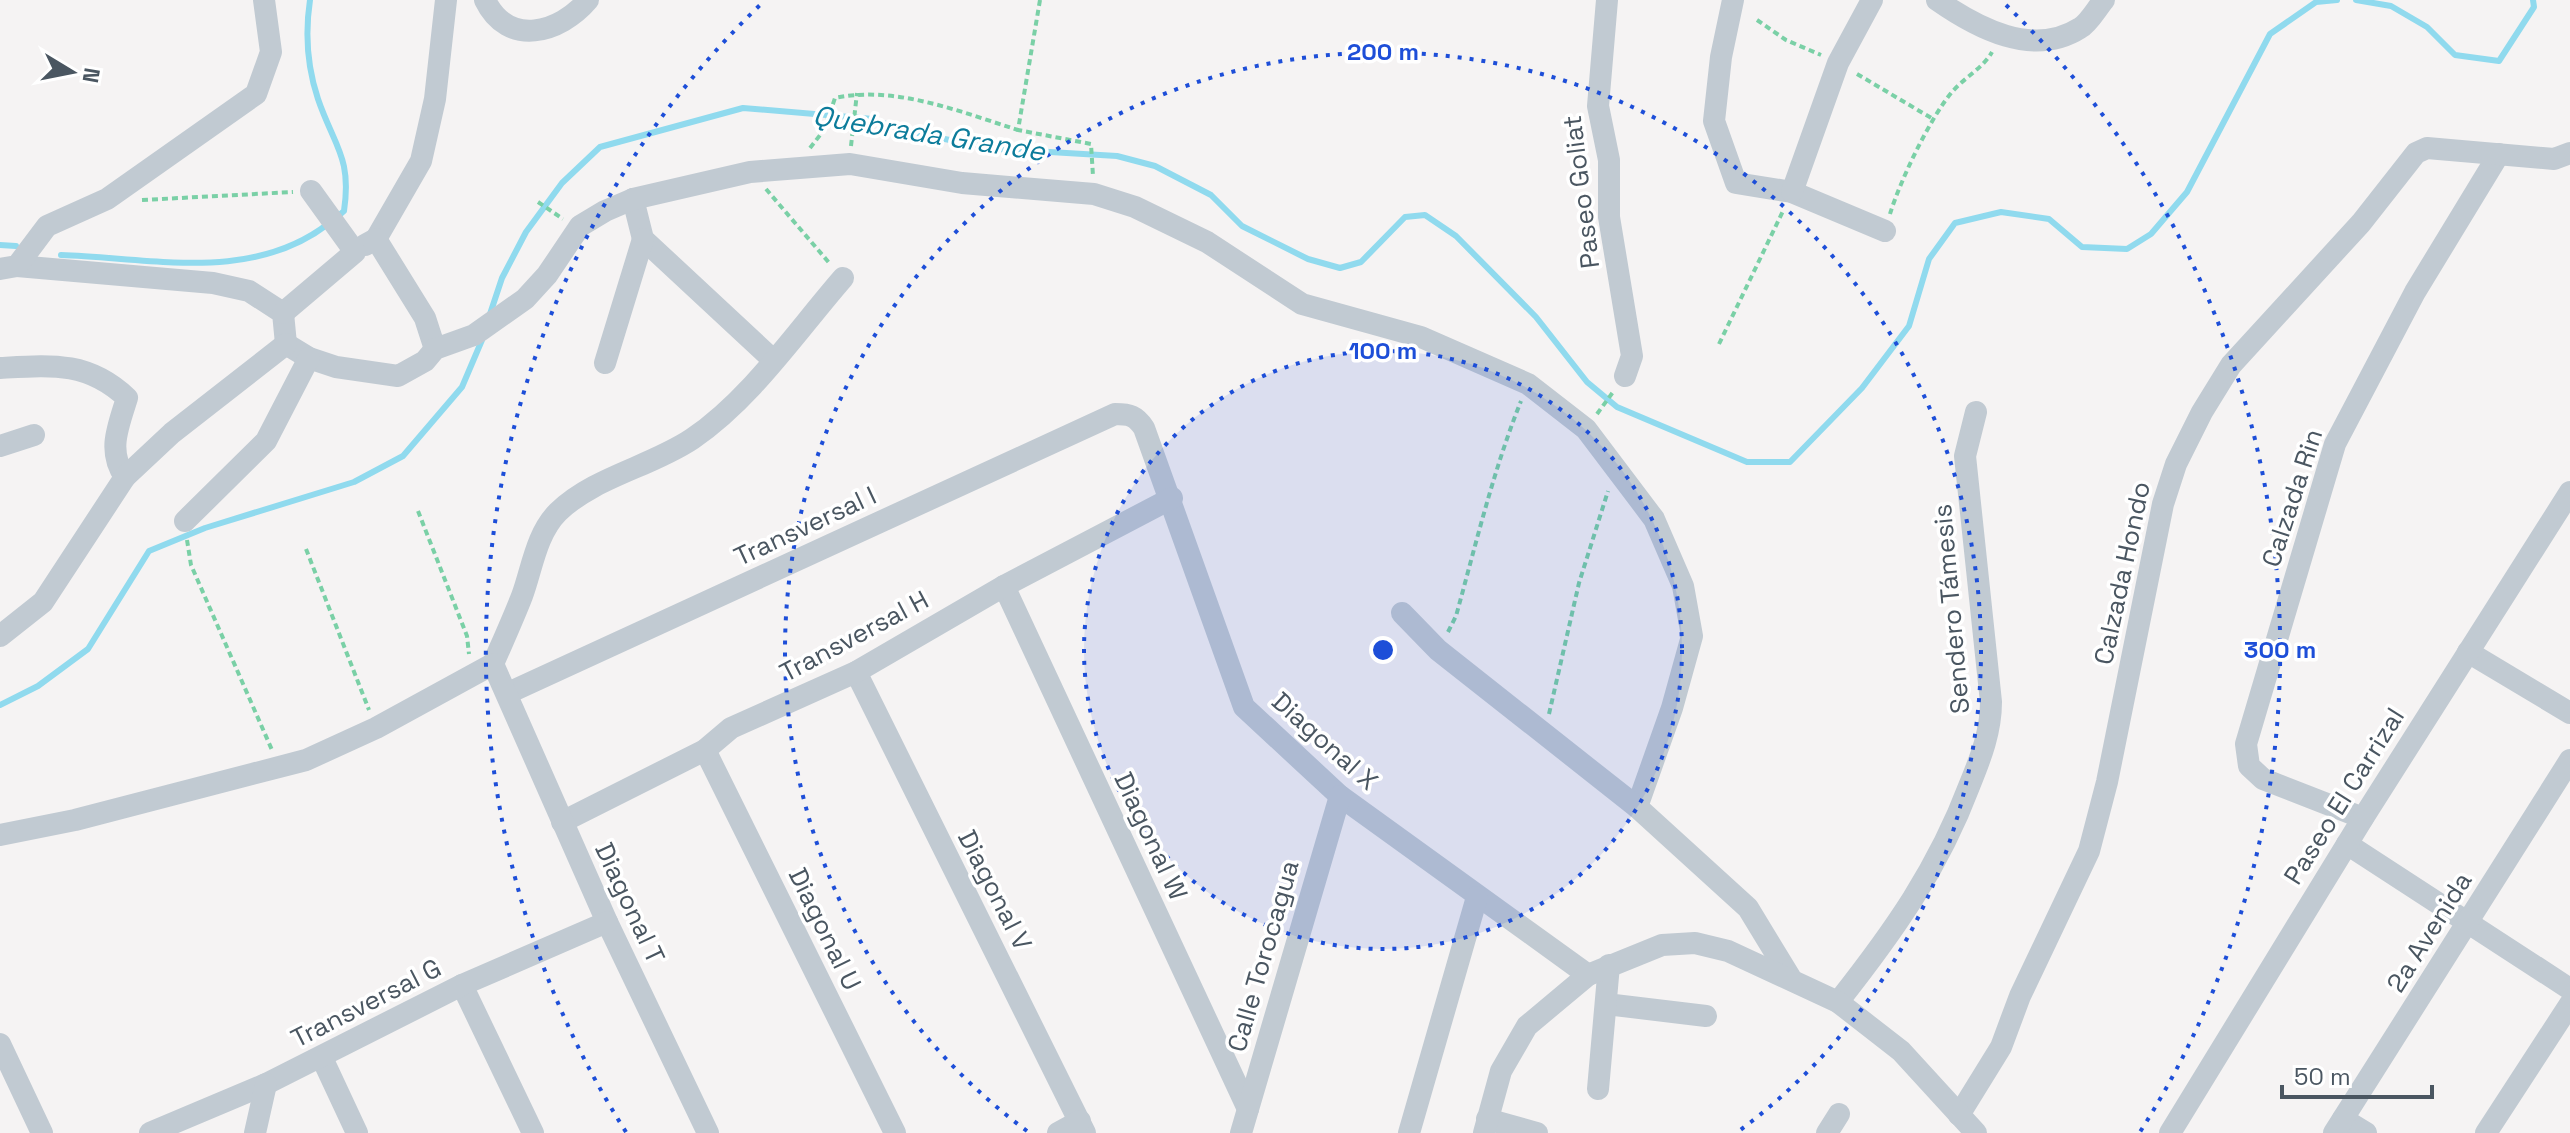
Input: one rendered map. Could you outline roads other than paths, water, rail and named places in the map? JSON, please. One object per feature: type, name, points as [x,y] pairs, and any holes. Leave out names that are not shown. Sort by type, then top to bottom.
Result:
[{"type":"street","points":[[8,267],[47,226],[107,199],[256,94],[271,52],[264,0]]},
{"type":"street","points":[[283,313],[355,252],[376,239],[421,161],[435,99],[446,0]]},
{"type":"street","points":[[485,0],[499,19],[518,30],[538,33],[565,21],[588,0]]},
{"type":"street","name":"Paseo Goliat","points":[[1607,0],[1598,106],[1609,160],[1609,217],[1632,356],[1625,376]]},
{"type":"street","points":[[1733,0],[1721,57],[1714,121],[1736,183],[1792,192],[1885,231]]},
{"type":"street","points":[[1792,192],[1838,63],[1872,0]]},
{"type":"street","points":[[1937,0],[1961,17],[2001,36],[2036,42],[2081,28],[2104,0]]},
{"type":"street","name":"Calzada Hondo","points":[[1959,1115],[2001,1047],[2020,996],[2089,851],[2109,773],[2158,522],[2176,464],[2202,412],[2231,365],[2361,223],[2416,153],[2427,148],[2554,159],[2570,153]]},
{"type":"street","name":"Calzada Rin","points":[[2363,818],[2263,779],[2249,766],[2246,744],[2335,444],[2415,292],[2499,154]]},
{"type":"street","points":[[286,344],[309,358],[389,377],[425,361],[435,349],[474,335],[525,299],[547,275],[580,226],[633,199],[750,172],[850,164],[962,183],[1094,194],[1135,207],[1207,242],[1302,304],[1421,337],[1528,384],[1586,429],[1654,519],[1683,586],[1692,636],[1672,708],[1637,807]]},
{"type":"street","points":[[311,191],[355,252]]},
{"type":"street","points":[[605,363],[643,239],[633,199]]},
{"type":"street","points":[[376,239],[425,318],[435,349]]},
{"type":"street","points":[[643,239],[772,359]]},
{"type":"street","points":[[8,267],[213,283],[249,291],[283,313]]},
{"type":"street","points":[[0,835],[306,760],[376,728],[493,664],[522,596],[540,539],[556,513],[588,490],[640,468],[691,439],[726,412],[843,278]]},
{"type":"street","points":[[283,313],[286,344]]},
{"type":"street","points":[[0,636],[43,602],[125,477],[172,433],[286,344]]},
{"type":"street","points":[[185,521],[266,441],[309,358]]},
{"type":"street","points":[[0,368],[58,364],[106,378],[127,398],[116,434],[115,462],[125,477]]},
{"type":"street","name":"Sendero Támesis","points":[[1838,1002],[1898,925],[1942,853],[1987,736],[1991,702],[1965,456],[1976,412]]},
{"type":"street","name":"Transversal I","points":[[508,693],[1115,414],[1127,414]]},
{"type":"street","name":"Diagonal X","points":[[1127,414],[1137,418],[1144,428],[1172,498],[1244,707],[1340,796],[1588,975]]},
{"type":"street","points":[[0,446],[34,435]]},
{"type":"street","name":"Paseo El Carrizal","points":[[2170,1133],[2363,818],[2570,492]]},
{"type":"street","name":"Transversal H","points":[[562,822],[705,750],[731,728],[856,672],[1004,586],[1172,498]]},
{"type":"street","name":"Diagonal W","points":[[1004,586],[1248,1109]]},
{"type":"street","points":[[1402,613],[1438,650],[1637,807],[1748,908],[1790,977]]},
{"type":"street","points":[[2468,652],[2570,713]]},
{"type":"street","name":"Diagonal T","points":[[493,664],[607,922],[708,1133]]},
{"type":"street","name":"Diagonal V","points":[[856,672],[1082,1127]]},
{"type":"street","name":"Diagonal U","points":[[705,750],[895,1133]]},
{"type":"street","name":"2a Avenida","points":[[2338,1126],[2570,760]]},
{"type":"street","name":"Calle Torocagua","points":[[1241,1133],[1340,796]]},
{"type":"street","points":[[2347,844],[2570,989]]},
{"type":"street","points":[[1409,1133],[1477,897]]},
{"type":"street","name":"Transversal G","points":[[150,1133],[266,1084],[462,985],[607,922]]},
{"type":"street","points":[[1537,1133],[1486,1126],[1501,1071],[1527,1026],[1588,975],[1662,945],[1695,943],[1728,951],[1790,977],[1838,1002],[1901,1051],[1976,1133]]},
{"type":"street","points":[[1598,1089],[1609,965]]},
{"type":"street","points":[[462,985],[533,1133]]},
{"type":"street","points":[[1606,1004],[1706,1016]]},
{"type":"street","points":[[2486,1133],[2570,1004]]},
{"type":"street","points":[[0,1044],[42,1133]]},
{"type":"street","points":[[322,1058],[357,1133]]},
{"type":"street","points":[[255,1133],[266,1084]]},
{"type":"street","points":[[2338,1126],[2366,1133]]},
{"type":"street","points":[[1058,1133],[1082,1127]]},
{"type":"waterway","points":[[310,0],[307,37],[311,74],[346,177],[344,211],[337,217]]},
{"type":"waterway","name":"Quebrada Grande","points":[[490,314],[502,278],[526,232],[562,183],[600,147],[743,108],[873,119],[908,132],[997,149],[1117,156],[1155,166],[1211,195],[1242,226],[1308,259],[1340,268],[1361,262],[1405,217],[1425,215],[1456,236],[1536,317],[1587,382],[1617,407],[1747,462],[1790,462],[1862,388],[1909,326],[1929,259],[1955,223],[2001,212],[2049,219],[2082,247],[2127,249],[2151,234],[2187,192],[2270,34],[2316,2],[2337,0]]},
{"type":"waterway","name":"Quebrada Grande","points":[[2356,0],[2391,6],[2427,27],[2455,55],[2499,61],[2534,7],[2533,0]]},
{"type":"waterway","points":[[61,255],[165,262],[234,261],[267,254],[298,242],[328,224]]},
{"type":"waterway","points":[[0,245],[16,246]]},
{"type":"waterway","name":"Quebrada Grande","points":[[0,705],[38,686],[88,649],[149,551],[205,528],[354,482],[403,456],[462,387],[482,340]]}]
